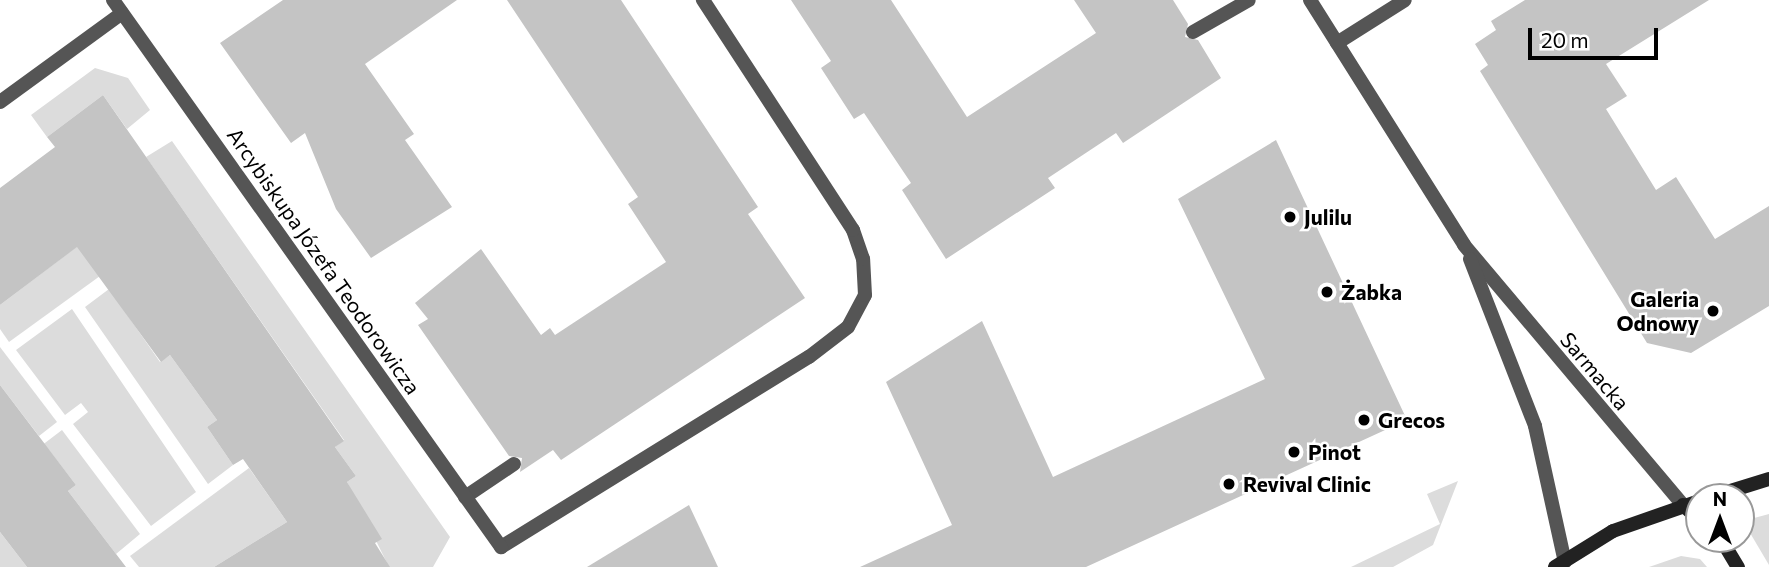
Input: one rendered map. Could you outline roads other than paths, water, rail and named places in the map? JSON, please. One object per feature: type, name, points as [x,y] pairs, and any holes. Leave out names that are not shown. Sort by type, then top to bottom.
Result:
[{"type":"main road","points":[[1562,565],[1613,531],[1683,505]]},
{"type":"street","name":"Arcybiskupa Józefa Teodorowicza","points":[[113,0],[501,547],[809,357],[848,327],[865,295],[863,259],[853,230],[703,0]]},
{"type":"street","points":[[1193,32],[1249,0]]},
{"type":"street","name":"Sarmacka","points":[[1310,0],[1464,245],[1683,505]]},
{"type":"street","points":[[1337,43],[1405,0]]},
{"type":"street","points":[[0,102],[122,13]]},
{"type":"street","name":"Sarmacka","points":[[1464,245],[1535,426],[1562,565]]},
{"type":"street","points":[[465,497],[514,464]]},
{"type":"place","name":"Julilu","points":[[1290,217]]},
{"type":"place","name":"Żabka","points":[[1327,292]]},
{"type":"place","name":"Galeria Odnowy","points":[[1713,311]]},
{"type":"place","name":"Grecos","points":[[1364,420]]},
{"type":"place","name":"Pinot","points":[[1294,452]]},
{"type":"place","name":"Revival Clinic","points":[[1229,484]]}]
